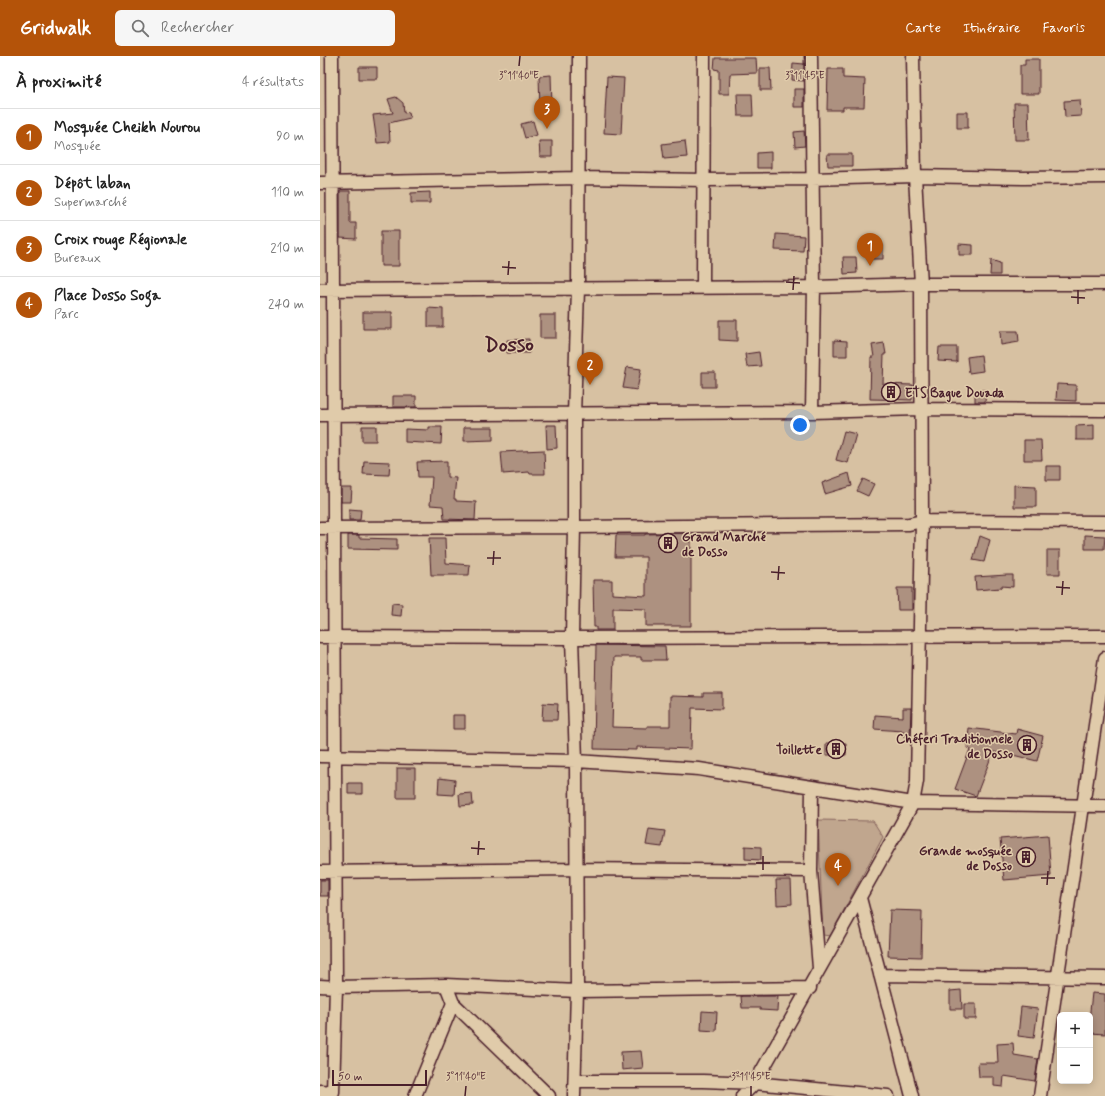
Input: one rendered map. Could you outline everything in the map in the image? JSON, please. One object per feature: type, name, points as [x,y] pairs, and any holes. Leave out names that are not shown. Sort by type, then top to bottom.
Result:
[{"type":"street","points":[[320,1091],[333,1092],[336,987],[332,56]]},
{"type":"street","points":[[574,1096],[577,991],[576,761],[572,638],[574,415],[578,289],[579,56]]},
{"type":"street","points":[[703,287],[704,56]]},
{"type":"street","points":[[812,56],[814,287],[812,412]]},
{"type":"street","points":[[742,1096],[755,1082],[810,988],[819,968],[913,803],[917,781],[922,521],[920,409],[921,284],[915,176],[913,56]]},
{"type":"street","points":[[320,183],[579,178],[704,180],[915,176],[1105,177]]},
{"type":"street","points":[[320,290],[814,287],[921,284],[1105,284]]},
{"type":"street","points":[[320,416],[574,415],[920,409],[1105,410]]},
{"type":"street","points":[[320,528],[910,524],[922,521],[1105,522]]},
{"type":"street","points":[[320,637],[572,638],[1105,636]]},
{"type":"street","points":[[1040,1096],[1105,658]]},
{"type":"street","points":[[320,756],[576,761],[699,770],[913,803],[1105,806]]},
{"type":"street","points":[[812,787],[811,871],[819,968]]},
{"type":"street","points":[[320,872],[576,869],[811,871]]},
{"type":"street","points":[[860,898],[912,1096]]},
{"type":"street","points":[[880,975],[1058,976],[1105,978]]},
{"type":"street","points":[[446,985],[453,1004],[549,1096]]},
{"type":"street","points":[[320,986],[446,985],[577,991],[810,988]]},
{"type":"street","points":[[415,1096],[453,1004]]},
{"type":"street","points":[[575,1081],[755,1082],[888,1096]]},
{"type":"shaded area","points":[[818,820],[873,821],[883,837],[830,936],[823,935]]},
{"type":"building","points":[[715,58],[756,58],[757,73],[730,74],[729,94],[719,94],[719,70],[714,69]]},
{"type":"building","points":[[1025,59],[1039,59],[1039,94],[1020,94],[1020,65],[1025,65]]},
{"type":"building","points":[[793,63],[804,64],[804,81],[792,80]]},
{"type":"building","points":[[359,67],[377,67],[377,79],[359,79]]},
{"type":"building","points":[[760,68],[770,68],[771,90],[760,90]]},
{"type":"building","points":[[828,69],[843,69],[843,78],[865,79],[864,107],[843,107],[843,110],[827,110]]},
{"type":"building","points":[[551,75],[552,107],[540,108],[539,76]]},
{"type":"building","points":[[607,77],[624,78],[621,134],[604,133]]},
{"type":"building","points":[[794,89],[804,89],[804,107],[794,107]]},
{"type":"building","points":[[737,94],[752,94],[753,116],[738,116]]},
{"type":"building","points":[[396,97],[403,103],[404,113],[409,112],[410,118],[389,123],[390,142],[377,143],[373,115],[393,113],[388,99]]},
{"type":"building","points":[[1080,100],[1081,116],[1065,117],[1064,101]]},
{"type":"building","points":[[1014,103],[1028,103],[1029,140],[1015,140]]},
{"type":"building","points":[[957,112],[968,112],[968,128],[957,128]]},
{"type":"building","points":[[533,121],[537,135],[525,138],[521,124]]},
{"type":"building","points":[[804,131],[805,146],[795,147],[794,132]]},
{"type":"building","points":[[539,141],[552,141],[552,157],[540,157]]},
{"type":"building","points":[[685,141],[687,157],[664,159],[662,144]]},
{"type":"building","points":[[771,152],[771,168],[757,168],[757,153]]},
{"type":"building","points":[[827,154],[852,154],[852,166],[828,166]]},
{"type":"building","points":[[340,191],[350,191],[350,223],[356,223],[356,239],[340,238]]},
{"type":"building","points":[[430,192],[430,203],[411,203],[411,193]]},
{"type":"building","points":[[381,231],[399,231],[399,266],[381,266]]},
{"type":"building","points":[[776,234],[804,236],[803,251],[775,250]]},
{"type":"building","points":[[959,244],[973,245],[973,255],[959,255]]},
{"type":"building","points":[[867,245],[883,245],[883,259],[867,259]]},
{"type":"building","points":[[843,257],[856,257],[857,273],[844,274]]},
{"type":"building","points":[[991,260],[1000,263],[1000,275],[990,275]]},
{"type":"building","points":[[428,308],[443,309],[443,327],[428,327]]},
{"type":"building","points":[[363,312],[392,312],[392,329],[363,329]]},
{"type":"building","points":[[540,315],[556,315],[556,338],[540,338]]},
{"type":"building","points":[[719,320],[737,320],[737,341],[719,340]]},
{"type":"building","points":[[1000,331],[1018,331],[1019,342],[1001,345]]},
{"type":"building","points":[[529,339],[529,353],[507,353],[507,340]]},
{"type":"building","points":[[834,340],[847,341],[847,356],[834,356]]},
{"type":"building","points":[[884,343],[886,354],[884,354],[883,384],[913,385],[912,400],[870,399],[871,357],[874,357],[872,345]]},
{"type":"building","points":[[939,347],[957,347],[957,362],[938,361]]},
{"type":"building","points":[[759,352],[761,366],[747,367],[745,354]]},
{"type":"building","points":[[981,355],[983,371],[969,373],[967,357]]},
{"type":"building","points":[[627,367],[641,369],[637,390],[623,388]]},
{"type":"building","points":[[702,372],[715,372],[715,387],[702,387]]},
{"type":"building","points":[[1057,384],[1076,385],[1076,401],[1056,400]]},
{"type":"building","points":[[975,390],[986,390],[985,402],[975,402]]},
{"type":"building","points":[[393,396],[416,396],[416,407],[393,407]]},
{"type":"building","points":[[546,425],[556,425],[557,448],[547,449]]},
{"type":"building","points":[[1094,425],[1094,440],[1076,440],[1076,426]]},
{"type":"building","points":[[362,426],[376,426],[376,441],[362,441]]},
{"type":"building","points":[[429,427],[442,427],[441,444],[405,442],[405,429],[429,430]]},
{"type":"building","points":[[464,427],[493,427],[493,440],[464,441]]},
{"type":"building","points":[[844,431],[856,434],[848,463],[836,460]]},
{"type":"building","points":[[1024,440],[1041,440],[1042,460],[1024,460]]},
{"type":"building","points":[[544,450],[545,474],[530,474],[529,472],[503,474],[501,452]]},
{"type":"building","points":[[364,461],[390,462],[389,475],[363,474]]},
{"type":"building","points":[[447,461],[447,477],[456,478],[454,499],[456,499],[456,501],[476,502],[475,520],[444,519],[443,506],[430,505],[432,477],[418,477],[417,462]]},
{"type":"building","points":[[1046,466],[1060,466],[1060,480],[1046,480]]},
{"type":"building","points":[[849,473],[852,486],[825,494],[822,483]]},
{"type":"building","points":[[863,479],[874,484],[868,496],[857,491]]},
{"type":"building","points":[[1014,485],[1036,486],[1036,507],[1014,507]]},
{"type":"building","points":[[341,488],[352,488],[351,502],[341,502]]},
{"type":"building","points":[[349,509],[361,510],[360,520],[349,520]]},
{"type":"building","points":[[691,533],[691,626],[646,626],[646,609],[613,608],[613,630],[596,630],[596,627],[594,627],[593,580],[612,580],[612,594],[646,596],[646,557],[615,557],[616,535]]},
{"type":"building","points":[[348,535],[359,535],[359,538],[397,539],[397,550],[348,549]]},
{"type":"building","points":[[1085,535],[1105,536],[1104,549],[1085,549]]},
{"type":"building","points":[[980,536],[990,540],[984,562],[973,560]]},
{"type":"building","points":[[429,538],[445,538],[446,563],[470,565],[469,575],[431,575]]},
{"type":"building","points":[[1047,550],[1060,550],[1060,574],[1047,574]]},
{"type":"building","points":[[1013,575],[1013,587],[1001,586],[1001,588],[976,590],[975,577]]},
{"type":"building","points":[[897,588],[912,588],[912,610],[898,610]]},
{"type":"building","points":[[392,603],[402,604],[401,616],[391,615]]},
{"type":"building","points":[[596,645],[665,646],[666,660],[641,660],[641,657],[614,657],[612,727],[647,728],[647,726],[670,726],[670,696],[703,697],[703,693],[722,693],[722,709],[692,708],[691,749],[637,747],[637,750],[594,749]]},
{"type":"building","points":[[543,703],[558,704],[557,720],[542,720]]},
{"type":"building","points":[[903,708],[911,708],[910,736],[903,736],[903,731],[874,729],[875,715],[903,717]]},
{"type":"building","points":[[453,715],[465,715],[465,729],[453,729]]},
{"type":"building","points":[[969,728],[1016,734],[1017,729],[1043,736],[1037,761],[1009,754],[993,752],[976,796],[955,789],[970,749],[967,748]]},
{"type":"building","name":"Toillette","points":[[826,743],[846,743],[846,755],[826,755]]},
{"type":"building","points":[[397,768],[415,768],[415,798],[397,798]]},
{"type":"building","points":[[439,778],[455,780],[454,795],[438,794]]},
{"type":"building","points":[[348,783],[362,783],[362,794],[348,794]]},
{"type":"building","points":[[472,793],[473,805],[460,806],[459,794]]},
{"type":"building","points":[[649,829],[665,831],[662,847],[646,845]]},
{"type":"building","name":"Grande mosquée de Dosso","points":[[1048,835],[1051,876],[1004,880],[1000,839]]},
{"type":"building","points":[[745,846],[761,847],[761,860],[745,859]]},
{"type":"building","points":[[320,880],[328,880],[328,896],[320,896]]},
{"type":"building","points":[[776,880],[791,880],[792,904],[777,905]]},
{"type":"building","points":[[890,910],[922,911],[921,957],[888,956]]},
{"type":"building","points":[[961,990],[962,1009],[950,1009],[950,991]]},
{"type":"building","points":[[1092,993],[1105,994],[1105,1034],[1093,1033],[1093,1012],[1090,1011]]},
{"type":"building","points":[[741,996],[778,996],[777,1011],[760,1010],[760,1008],[742,1008]]},
{"type":"building","points":[[964,1004],[976,1004],[976,1019],[964,1019]]},
{"type":"building","points":[[1021,1007],[1038,1009],[1034,1038],[1018,1036]]},
{"type":"building","points":[[702,1011],[717,1012],[716,1031],[701,1030]]},
{"type":"building","points":[[1013,1043],[1014,1055],[1038,1059],[1035,1081],[1004,1076],[1003,1087],[994,1086],[994,1077],[979,1077],[978,1063],[998,1063],[997,1044]]},
{"type":"building","points":[[641,1051],[643,1068],[622,1070],[621,1052]]},
{"type":"place","name":"Croix rouge Régionale","points":[[547,129]]},
{"type":"place","name":"Mosquée Cheikh Nourou","points":[[870,266]]},
{"type":"place","name":"Dépôt laban","points":[[590,385]]},
{"type":"place","name":"ETS Bague Douada","points":[[891,392]]},
{"type":"place","name":"Grand Marché de Dosso","points":[[668,543]]},
{"type":"place","name":"Chéferi Traditionnele de Dosso","points":[[1027,745]]},
{"type":"place","name":"Toillette","points":[[836,749]]},
{"type":"place","name":"Grande mosquée de Dosso","points":[[1026,857]]},
{"type":"place","name":"Place Dosso Soga","points":[[838,886]]},
{"type":"district","name":"Dosso","points":[[509,344]]}]
